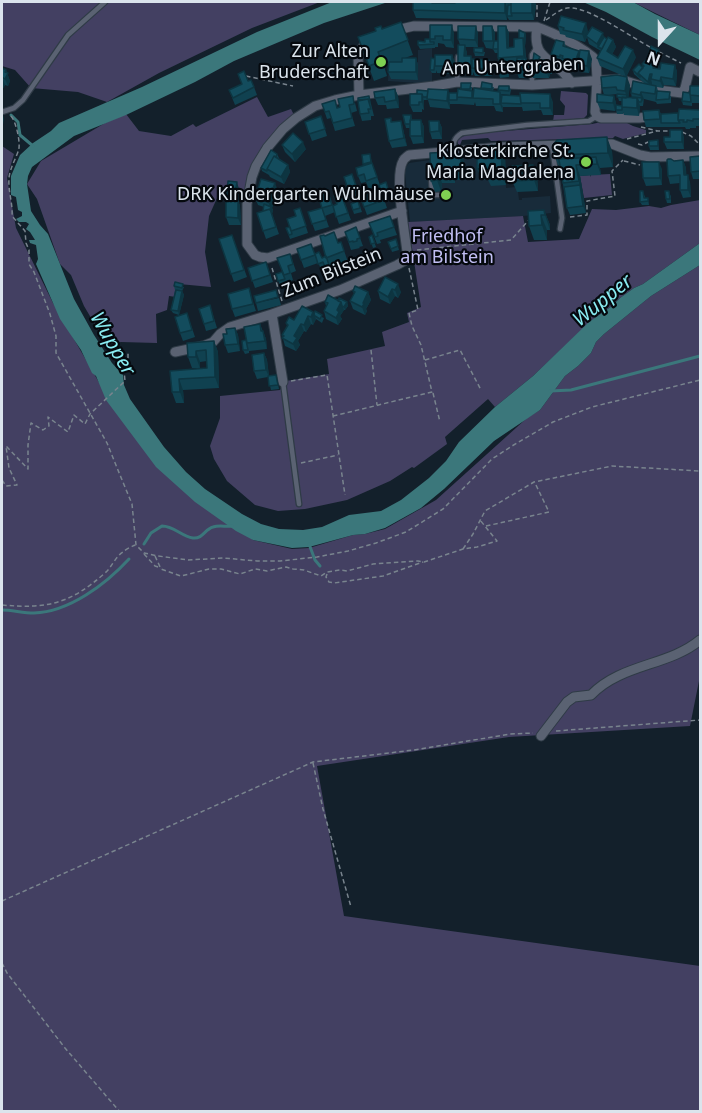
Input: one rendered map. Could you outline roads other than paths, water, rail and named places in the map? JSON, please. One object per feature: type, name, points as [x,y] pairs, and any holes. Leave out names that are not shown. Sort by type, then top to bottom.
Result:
[{"type":"street","points":[[540,24],[535,38],[537,47],[542,55],[560,69],[572,83]]},
{"type":"street","points":[[359,95],[358,54],[365,44],[379,35],[414,26],[540,24],[547,31],[594,57],[597,63],[595,112],[597,116],[601,118],[639,118],[659,115]]},
{"type":"street","name":"Am Untergraben","points":[[402,211],[268,258],[255,255],[247,244],[247,204],[256,166],[283,129],[315,106],[359,95],[458,82],[532,85],[620,79],[650,89],[682,93],[690,67],[700,72]]},
{"type":"street","points":[[592,144],[612,144],[650,157],[700,156]]},
{"type":"street","points":[[454,151],[572,145]]},
{"type":"street","name":"Zum Bilstein","points":[[175,352],[203,346],[213,342],[230,327],[272,315],[340,290],[397,265],[407,255],[400,184],[400,168],[403,161],[414,154],[430,156],[454,151]]},
{"type":"street","name":"Zum Bilstein","points":[[272,315],[283,382]]},
{"type":"street","points":[[537,734],[574,697],[591,695],[615,678],[678,654],[700,639]]},
{"type":"lane","points":[[4,112],[14,108],[23,100],[69,35],[105,2]]},
{"type":"lane","points":[[458,37],[459,26]]},
{"type":"lane","points":[[532,85],[532,55],[537,47]]},
{"type":"lane","points":[[458,48],[458,82]]},
{"type":"lane","points":[[454,151],[454,139],[462,133],[527,125],[589,121],[597,116]]},
{"type":"lane","points":[[552,145],[562,218],[560,229]]},
{"type":"lane","points":[[431,172],[432,195],[441,195]]},
{"type":"lane","points":[[283,382],[300,504]]},
{"type":"waterway","points":[[11,115],[18,122],[20,135],[33,146]]},
{"type":"waterway","name":"Wupper","points":[[550,391],[571,390],[700,356]]},
{"type":"waterway","points":[[144,544],[151,533],[162,526],[193,538],[199,537],[213,527],[232,526]]},
{"type":"waterway","points":[[309,544],[320,566]]},
{"type":"waterway","points":[[2,610],[34,613],[60,608],[98,587],[129,559]]},
{"type":"place","name":"Zur Alten Bruderschaft","points":[[381,62]]},
{"type":"place","name":"Klosterkirche St. Maria Magdalena","points":[[586,162]]},
{"type":"place","name":"DRK Kindergarten Wühlmäuse","points":[[446,195]]},
{"type":"park label","name":"Friedhof am Bilstein","points":[[447,247]]}]
